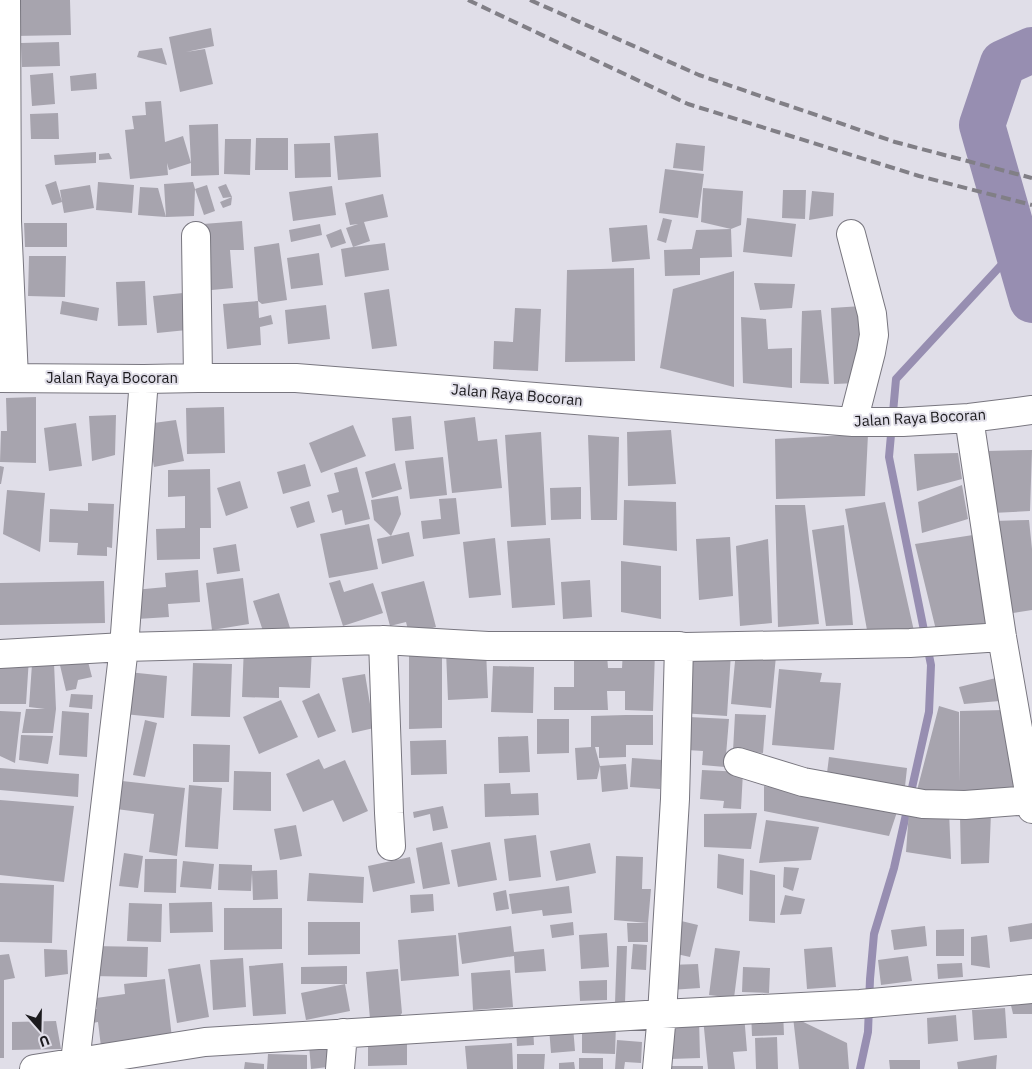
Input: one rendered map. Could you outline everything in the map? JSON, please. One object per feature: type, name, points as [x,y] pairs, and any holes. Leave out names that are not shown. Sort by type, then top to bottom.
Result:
[{"type":"street","points":[[6,0],[3,126],[7,221],[7,378]]},
{"type":"street","points":[[850,234],[872,314],[874,335],[864,422]]},
{"type":"street","points":[[196,236],[198,378]]},
{"type":"street","name":"Jalan Raya Bocoran","points":[[7,378],[306,378],[864,422],[969,418],[1032,410]]},
{"type":"street","points":[[75,1062],[124,646],[144,379]]},
{"type":"street","points":[[738,762],[802,782],[923,804],[1031,805],[1002,637],[969,418]]},
{"type":"street","points":[[0,654],[124,646],[384,640],[488,646],[685,647],[922,642],[1002,637]]},
{"type":"street","points":[[384,640],[391,846]]},
{"type":"street","points":[[657,1069],[675,799],[679,646]]},
{"type":"street","points":[[40,1068],[205,1042],[870,1003],[1032,989]]},
{"type":"street","points":[[340,1069],[343,1033]]},
{"type":"building","points":[[13,0],[70,0],[71,35],[14,36]]},
{"type":"building","points":[[211,28],[214,46],[186,52],[205,49],[213,84],[180,92],[169,37]]},
{"type":"building","points":[[59,42],[60,66],[22,67],[21,43]]},
{"type":"building","points":[[162,48],[167,65],[137,57],[139,51]]},
{"type":"building","points":[[53,73],[55,104],[32,106],[30,75]]},
{"type":"building","points":[[96,73],[97,89],[71,91],[70,76]]},
{"type":"building","points":[[161,101],[165,142],[183,136],[191,163],[169,170],[167,163],[168,175],[130,179],[125,130],[134,129],[132,116],[146,115],[145,102]]},
{"type":"building","points":[[58,113],[59,139],[31,139],[30,114]]},
{"type":"building","points":[[218,124],[219,175],[191,176],[189,125]]},
{"type":"building","points":[[378,133],[381,177],[338,180],[334,136]]},
{"type":"building","points":[[256,138],[288,138],[288,170],[255,170]]},
{"type":"building","points":[[225,139],[251,139],[250,175],[224,174]]},
{"type":"building","points":[[330,143],[331,177],[295,178],[294,144]]},
{"type":"building","points":[[676,143],[705,146],[703,171],[673,168]]},
{"type":"building","points":[[96,152],[96,163],[55,165],[54,155]]},
{"type":"building","points":[[109,153],[112,159],[99,160],[99,154]]},
{"type":"building","points":[[665,169],[704,174],[698,218],[659,213]]},
{"type":"building","points":[[56,181],[62,202],[52,205],[45,185]]},
{"type":"building","points":[[98,182],[134,185],[132,213],[96,210]]},
{"type":"building","points":[[193,182],[195,189],[194,216],[166,217],[164,184]]},
{"type":"building","points":[[226,184],[232,197],[223,198],[218,187]]},
{"type":"building","points":[[90,185],[94,208],[64,213],[60,190]]},
{"type":"building","points":[[207,185],[215,211],[204,215],[195,189]]},
{"type":"building","points":[[332,186],[336,215],[293,221],[289,192]]},
{"type":"building","points":[[140,187],[158,188],[166,217],[138,215]]},
{"type":"building","points":[[703,188],[743,191],[741,225],[731,229],[701,222]]},
{"type":"building","points":[[783,190],[806,190],[805,219],[782,218]]},
{"type":"building","points":[[812,191],[834,193],[833,216],[809,220]]},
{"type":"building","points":[[383,194],[388,217],[364,222],[370,241],[353,247],[346,228],[358,224],[350,225],[345,203]]},
{"type":"building","points":[[232,197],[231,205],[223,208],[220,202]]},
{"type":"building","points":[[663,218],[672,220],[666,243],[657,240]]},
{"type":"building","points":[[747,218],[796,224],[792,257],[743,252]]},
{"type":"building","points":[[242,221],[244,250],[230,250],[233,288],[201,291],[205,252],[203,224]]},
{"type":"building","points":[[24,223],[67,223],[67,247],[25,247]]},
{"type":"building","points":[[320,224],[322,235],[291,242],[289,230]]},
{"type":"building","points":[[647,225],[650,259],[612,262],[609,228]]},
{"type":"building","points":[[341,229],[346,243],[331,248],[326,235]]},
{"type":"building","points":[[731,229],[732,257],[700,258],[700,275],[665,276],[664,250],[692,249],[696,230]]},
{"type":"building","points":[[279,243],[287,300],[262,304],[258,301],[254,247]]},
{"type":"building","points":[[385,243],[389,270],[345,277],[341,249]]},
{"type":"building","points":[[319,253],[323,285],[291,289],[287,258]]},
{"type":"building","points":[[29,256],[66,256],[65,297],[28,296]]},
{"type":"building","points":[[634,268],[635,361],[565,362],[567,270]]},
{"type":"building","points":[[734,271],[734,387],[660,368],[673,289]]},
{"type":"building","points":[[145,281],[147,325],[118,326],[116,282]]},
{"type":"building","points":[[754,283],[795,284],[792,308],[760,310]]},
{"type":"building","points":[[389,289],[397,346],[372,349],[364,293]]},
{"type":"building","points":[[183,293],[187,330],[157,333],[153,296]]},
{"type":"building","points":[[62,301],[99,308],[97,321],[60,314]]},
{"type":"building","points":[[258,301],[259,318],[271,315],[273,324],[260,327],[261,345],[227,349],[223,304]]},
{"type":"building","points":[[326,305],[330,339],[288,344],[285,310]]},
{"type":"building","points":[[862,306],[858,383],[834,384],[831,308]]},
{"type":"building","points":[[515,308],[541,309],[538,371],[493,369],[494,341],[513,342]]},
{"type":"building","points":[[821,310],[829,384],[800,383],[802,311]]},
{"type":"building","points":[[741,317],[766,319],[768,349],[792,348],[792,388],[743,383]]},
{"type":"building","points":[[36,397],[36,463],[0,462],[1,431],[7,431],[6,398]]},
{"type":"building","points":[[224,407],[225,453],[187,454],[186,408]]},
{"type":"building","points":[[116,415],[115,455],[92,461],[89,416]]},
{"type":"building","points":[[411,416],[414,449],[395,451],[392,418]]},
{"type":"building","points":[[475,417],[478,441],[497,439],[502,488],[452,493],[444,421]]},
{"type":"building","points":[[176,420],[184,461],[154,467],[146,424]]},
{"type":"building","points":[[76,423],[82,466],[49,471],[44,428]]},
{"type":"building","points":[[353,425],[366,456],[321,473],[309,443]]},
{"type":"building","points":[[671,430],[676,484],[628,486],[627,432]]},
{"type":"building","points":[[541,432],[546,525],[511,527],[505,435]]},
{"type":"building","points":[[868,434],[865,496],[776,499],[775,439]]},
{"type":"building","points":[[588,435],[619,437],[617,520],[591,520]]},
{"type":"building","points":[[1032,450],[1030,511],[992,513],[987,451]]},
{"type":"building","points":[[958,453],[962,479],[917,491],[914,454]]},
{"type":"building","points":[[443,457],[447,495],[410,499],[405,461]]},
{"type":"building","points":[[395,463],[402,489],[372,498],[365,472]]},
{"type":"building","points":[[305,464],[311,486],[283,494],[277,472]]},
{"type":"building","points":[[0,466],[4,467],[1,484],[0,484]]},
{"type":"building","points":[[357,467],[370,519],[345,525],[342,510],[332,513],[327,495],[339,492],[334,473]]},
{"type":"building","points":[[210,469],[211,528],[200,528],[200,559],[157,560],[156,529],[185,528],[185,496],[168,497],[168,470]]},
{"type":"building","points":[[240,481],[248,508],[226,516],[217,488]]},
{"type":"building","points":[[962,485],[968,519],[922,533],[918,502]]},
{"type":"building","points":[[581,487],[581,519],[551,520],[550,488]]},
{"type":"building","points":[[7,490],[45,493],[40,552],[3,534]]},
{"type":"building","points":[[398,496],[401,514],[391,536],[374,520],[371,500]]},
{"type":"building","points":[[456,498],[460,534],[423,539],[421,521],[441,519],[439,499]]},
{"type":"building","points":[[624,500],[676,502],[677,551],[623,545]]},
{"type":"building","points":[[309,501],[315,522],[297,528],[290,507]]},
{"type":"building","points":[[885,502],[914,631],[867,630],[845,509]]},
{"type":"building","points":[[88,503],[114,504],[112,548],[107,547],[107,556],[77,555],[78,543],[49,542],[50,509],[88,511]]},
{"type":"building","points":[[775,505],[805,505],[819,624],[778,627]]},
{"type":"building","points":[[1029,520],[1032,549],[1032,610],[1006,614],[993,521]]},
{"type":"building","points":[[369,524],[378,569],[329,578],[320,534]]},
{"type":"building","points":[[844,525],[853,625],[826,626],[812,530]]},
{"type":"building","points":[[409,532],[414,556],[382,564],[377,539]]},
{"type":"building","points":[[973,535],[990,628],[936,630],[915,544]]},
{"type":"building","points":[[730,537],[733,596],[699,600],[696,539]]},
{"type":"building","points":[[495,538],[501,595],[469,598],[463,542]]},
{"type":"building","points":[[550,538],[555,605],[512,608],[507,541]]},
{"type":"building","points":[[768,539],[772,623],[740,626],[736,546]]},
{"type":"building","points":[[236,544],[240,571],[217,574],[213,548]]},
{"type":"building","points":[[621,561],[661,566],[661,619],[621,612]]},
{"type":"building","points":[[198,570],[200,602],[168,604],[169,617],[137,619],[134,590],[166,587],[165,573]]},
{"type":"building","points":[[243,578],[249,624],[212,630],[206,583]]},
{"type":"building","points":[[340,580],[344,592],[373,583],[383,613],[343,626],[329,583]]},
{"type":"building","points":[[590,580],[592,617],[563,619],[561,582]]},
{"type":"building","points":[[104,581],[105,623],[0,625],[0,583]]},
{"type":"building","points":[[424,581],[436,627],[409,634],[406,622],[390,626],[381,592]]},
{"type":"building","points":[[279,593],[291,631],[266,640],[253,601]]},
{"type":"building","points":[[244,645],[312,648],[310,688],[279,687],[279,698],[242,697]]},
{"type":"building","points":[[486,650],[488,698],[448,700],[446,651]]},
{"type":"building","points":[[623,650],[655,652],[653,711],[625,710],[625,691],[607,691],[608,710],[554,710],[554,687],[574,687],[574,656],[607,655],[608,668],[622,668]]},
{"type":"building","points":[[685,650],[731,653],[727,716],[681,713]]},
{"type":"building","points":[[736,651],[776,656],[771,708],[731,704]]},
{"type":"building","points":[[409,653],[442,653],[442,728],[409,729]]},
{"type":"building","points":[[86,654],[92,677],[78,680],[76,689],[66,691],[59,661]]},
{"type":"building","points":[[29,658],[26,704],[0,704],[0,662]]},
{"type":"building","points":[[54,663],[56,709],[53,733],[22,733],[26,709],[45,709],[29,707],[32,664]]},
{"type":"building","points":[[193,663],[232,664],[230,717],[191,716]]},
{"type":"building","points":[[493,666],[534,667],[533,713],[491,712]]},
{"type":"building","points":[[779,669],[822,673],[820,682],[841,683],[834,750],[772,745]]},
{"type":"building","points":[[128,672],[167,676],[164,718],[124,714]]},
{"type":"building","points":[[365,674],[374,728],[352,733],[342,678]]},
{"type":"building","points":[[996,678],[1000,701],[964,704],[959,687]]},
{"type":"building","points":[[319,693],[336,731],[318,738],[302,701]]},
{"type":"building","points":[[71,694],[93,695],[92,709],[69,707]]},
{"type":"building","points":[[281,700],[298,737],[259,754],[243,717]]},
{"type":"building","points":[[939,706],[959,712],[960,782],[960,711],[1004,710],[1015,797],[915,798]]},
{"type":"building","points":[[0,711],[21,712],[15,763],[0,756]]},
{"type":"building","points":[[62,711],[89,713],[87,757],[59,755]]},
{"type":"building","points":[[735,714],[766,715],[763,753],[733,751]]},
{"type":"building","points":[[653,715],[653,745],[626,745],[626,757],[599,758],[599,747],[595,747],[600,766],[597,779],[577,780],[575,748],[591,747],[591,716]]},
{"type":"building","points":[[689,717],[729,719],[725,767],[702,765],[703,751],[687,750]]},
{"type":"building","points":[[537,719],[569,719],[569,753],[537,754]]},
{"type":"building","points":[[145,720],[157,723],[145,777],[133,775]]},
{"type":"building","points":[[21,735],[53,736],[48,764],[19,760]]},
{"type":"building","points":[[528,736],[530,772],[499,773],[498,737]]},
{"type":"building","points":[[446,740],[447,774],[411,775],[410,741]]},
{"type":"building","points":[[193,744],[230,745],[229,782],[193,782]]},
{"type":"building","points":[[829,757],[907,768],[904,796],[826,781]]},
{"type":"building","points":[[632,758],[662,760],[660,789],[630,787]]},
{"type":"building","points":[[319,759],[324,769],[345,760],[368,811],[343,822],[333,800],[303,812],[286,774]]},
{"type":"building","points":[[626,764],[628,789],[602,792],[600,766]]},
{"type":"building","points":[[0,768],[79,774],[78,797],[0,790]]},
{"type":"building","points":[[702,770],[743,772],[741,809],[723,808],[724,801],[700,799]]},
{"type":"building","points":[[234,771],[271,772],[271,811],[233,810]]},
{"type":"building","points":[[113,780],[185,788],[177,856],[149,852],[154,814],[109,808]]},
{"type":"building","points":[[510,783],[511,794],[538,793],[539,815],[485,817],[484,784]]},
{"type":"building","points":[[189,785],[222,788],[218,849],[185,847]]},
{"type":"building","points":[[764,786],[900,803],[889,836],[764,811]]},
{"type":"building","points":[[0,800],[74,806],[64,882],[0,875]]},
{"type":"building","points":[[443,806],[448,828],[433,831],[430,814],[414,818],[413,812]]},
{"type":"building","points":[[909,811],[949,811],[951,859],[906,852]]},
{"type":"building","points":[[757,813],[751,849],[704,847],[704,814]]},
{"type":"building","points":[[991,813],[989,863],[961,864],[960,816]]},
{"type":"building","points":[[766,820],[819,827],[811,860],[759,863]]},
{"type":"building","points":[[296,825],[302,856],[280,860],[274,829]]},
{"type":"building","points":[[536,835],[541,877],[509,881],[504,839]]},
{"type":"building","points":[[442,842],[450,884],[423,889],[416,848]]},
{"type":"building","points":[[490,842],[497,880],[458,887],[451,850]]},
{"type":"building","points":[[590,843],[596,873],[556,881],[550,851]]},
{"type":"building","points":[[124,853],[143,856],[138,888],[119,886]]},
{"type":"building","points":[[718,854],[744,859],[743,895],[717,888]]},
{"type":"building","points":[[616,856],[643,857],[642,889],[651,889],[648,923],[614,920]]},
{"type":"building","points":[[410,857],[415,883],[373,892],[368,866]]},
{"type":"building","points":[[145,859],[177,859],[176,893],[144,892]]},
{"type":"building","points":[[183,861],[214,864],[211,889],[180,887]]},
{"type":"building","points":[[219,864],[252,865],[252,871],[277,870],[278,899],[253,900],[252,873],[251,891],[218,890]]},
{"type":"building","points":[[784,867],[799,868],[793,891],[783,887]]},
{"type":"building","points":[[750,870],[775,875],[775,923],[749,921]]},
{"type":"building","points":[[309,873],[364,877],[363,903],[307,901]]},
{"type":"building","points":[[0,883],[54,885],[52,943],[0,942]]},
{"type":"building","points":[[569,886],[572,913],[543,916],[542,910],[512,914],[509,894]]},
{"type":"building","points":[[506,890],[509,909],[496,911],[493,893]]},
{"type":"building","points":[[433,894],[434,911],[411,913],[410,895]]},
{"type":"building","points":[[785,895],[805,899],[801,914],[780,915]]},
{"type":"building","points":[[212,902],[213,932],[170,933],[169,903]]},
{"type":"building","points":[[129,903],[162,904],[161,942],[127,941]]},
{"type":"building","points":[[224,908],[282,908],[282,949],[224,950]]},
{"type":"building","points":[[677,920],[698,925],[690,957],[668,952]]},
{"type":"building","points":[[308,922],[360,922],[360,954],[308,955]]},
{"type":"building","points":[[573,922],[574,935],[552,938],[550,925]]},
{"type":"building","points":[[627,923],[648,923],[648,942],[628,942]]},
{"type":"building","points":[[1032,923],[1032,939],[1010,942],[1008,927]]},
{"type":"building","points":[[511,926],[514,952],[544,949],[546,971],[515,973],[514,956],[462,964],[458,933]]},
{"type":"building","points":[[925,926],[927,946],[894,950],[891,930]]},
{"type":"building","points":[[964,929],[964,956],[936,956],[936,930]]},
{"type":"building","points":[[607,933],[609,967],[581,969],[579,935]]},
{"type":"building","points":[[456,935],[459,976],[401,981],[398,940]]},
{"type":"building","points":[[987,935],[990,968],[971,965],[971,937]]},
{"type":"building","points":[[633,944],[647,945],[646,970],[631,969]]},
{"type":"building","points":[[92,946],[148,947],[147,977],[91,976]]},
{"type":"building","points":[[617,946],[627,946],[625,1003],[615,1003]]},
{"type":"building","points":[[832,947],[836,987],[807,989],[804,949]]},
{"type":"building","points":[[715,948],[740,951],[734,998],[709,995]]},
{"type":"building","points":[[44,949],[67,950],[68,974],[45,977]]},
{"type":"building","points":[[9,954],[15,978],[4,980],[4,1058],[0,1058],[0,955]]},
{"type":"building","points":[[908,956],[912,981],[881,985],[878,960]]},
{"type":"building","points":[[243,958],[246,1007],[213,1010],[210,960]]},
{"type":"building","points":[[283,963],[286,1014],[253,1016],[249,966]]},
{"type":"building","points":[[962,963],[963,977],[938,979],[937,964]]},
{"type":"building","points":[[200,964],[209,1017],[177,1023],[168,969]]},
{"type":"building","points":[[698,964],[700,988],[670,990],[668,965]]},
{"type":"building","points":[[347,966],[347,984],[301,984],[301,967]]},
{"type":"building","points":[[743,967],[770,968],[769,993],[742,992]]},
{"type":"building","points":[[398,969],[402,1013],[399,1017],[370,1019],[366,972]]},
{"type":"building","points":[[510,970],[513,1007],[473,1010],[471,973]]},
{"type":"building","points":[[165,979],[173,1046],[102,1055],[98,1022],[87,1024],[85,1010],[97,1009],[96,998],[125,994],[124,984]]},
{"type":"building","points":[[607,980],[607,1000],[580,1001],[579,981]]},
{"type":"building","points":[[345,984],[350,1011],[306,1020],[301,993]]},
{"type":"building","points":[[1032,996],[1032,1014],[1013,1014],[1009,997]]},
{"type":"building","points":[[1005,1008],[1007,1038],[974,1040],[972,1010]]},
{"type":"building","points":[[783,1010],[784,1035],[752,1036],[751,1011]]},
{"type":"building","points":[[744,1014],[747,1051],[733,1052],[735,1069],[708,1069],[703,1018]]},
{"type":"building","points":[[956,1015],[958,1041],[928,1044],[927,1018]]},
{"type":"building","points":[[793,1017],[847,1043],[849,1069],[799,1069]]},
{"type":"building","points":[[699,1018],[700,1058],[670,1059],[669,1019]]},
{"type":"building","points":[[56,1021],[61,1049],[12,1050],[12,1022]]},
{"type":"building","points":[[582,1023],[616,1024],[615,1054],[582,1053]]},
{"type":"building","points":[[533,1026],[534,1045],[517,1046],[516,1027]]},
{"type":"building","points":[[573,1026],[575,1051],[551,1053],[549,1028]]},
{"type":"building","points":[[777,1037],[778,1069],[756,1069],[755,1038]]},
{"type":"building","points":[[368,1038],[407,1038],[407,1065],[368,1066]]},
{"type":"building","points":[[617,1040],[642,1042],[641,1063],[625,1062],[624,1069],[615,1069]]},
{"type":"building","points":[[334,1043],[336,1066],[311,1069],[309,1045]]},
{"type":"building","points":[[512,1043],[513,1069],[467,1069],[465,1046]]},
{"type":"building","points":[[268,1054],[307,1055],[307,1069],[267,1069]]},
{"type":"building","points":[[517,1054],[545,1054],[544,1069],[517,1069]]},
{"type":"building","points":[[997,1055],[996,1069],[958,1069],[957,1062]]},
{"type":"building","points":[[579,1058],[603,1058],[603,1069],[579,1069]]},
{"type":"building","points":[[889,1060],[920,1060],[920,1069],[890,1069]]},
{"type":"building","points":[[245,1062],[264,1064],[264,1069],[244,1069]]},
{"type":"building","points":[[574,1062],[575,1069],[559,1069],[559,1063]]},
{"type":"building","points":[[670,1066],[703,1066],[703,1069],[670,1069]]},
{"type":"waterway","points":[[1032,50],[1003,63],[982,125],[1032,300]]},
{"type":"waterway","points":[[860,1069],[868,1032],[874,934],[894,868],[929,712],[931,665],[889,457],[896,379],[1017,248]]},
{"type":"railway","points":[[468,0],[688,104],[919,176],[1032,205]]},
{"type":"railway","points":[[530,0],[699,75],[895,142],[1032,178]]}]
